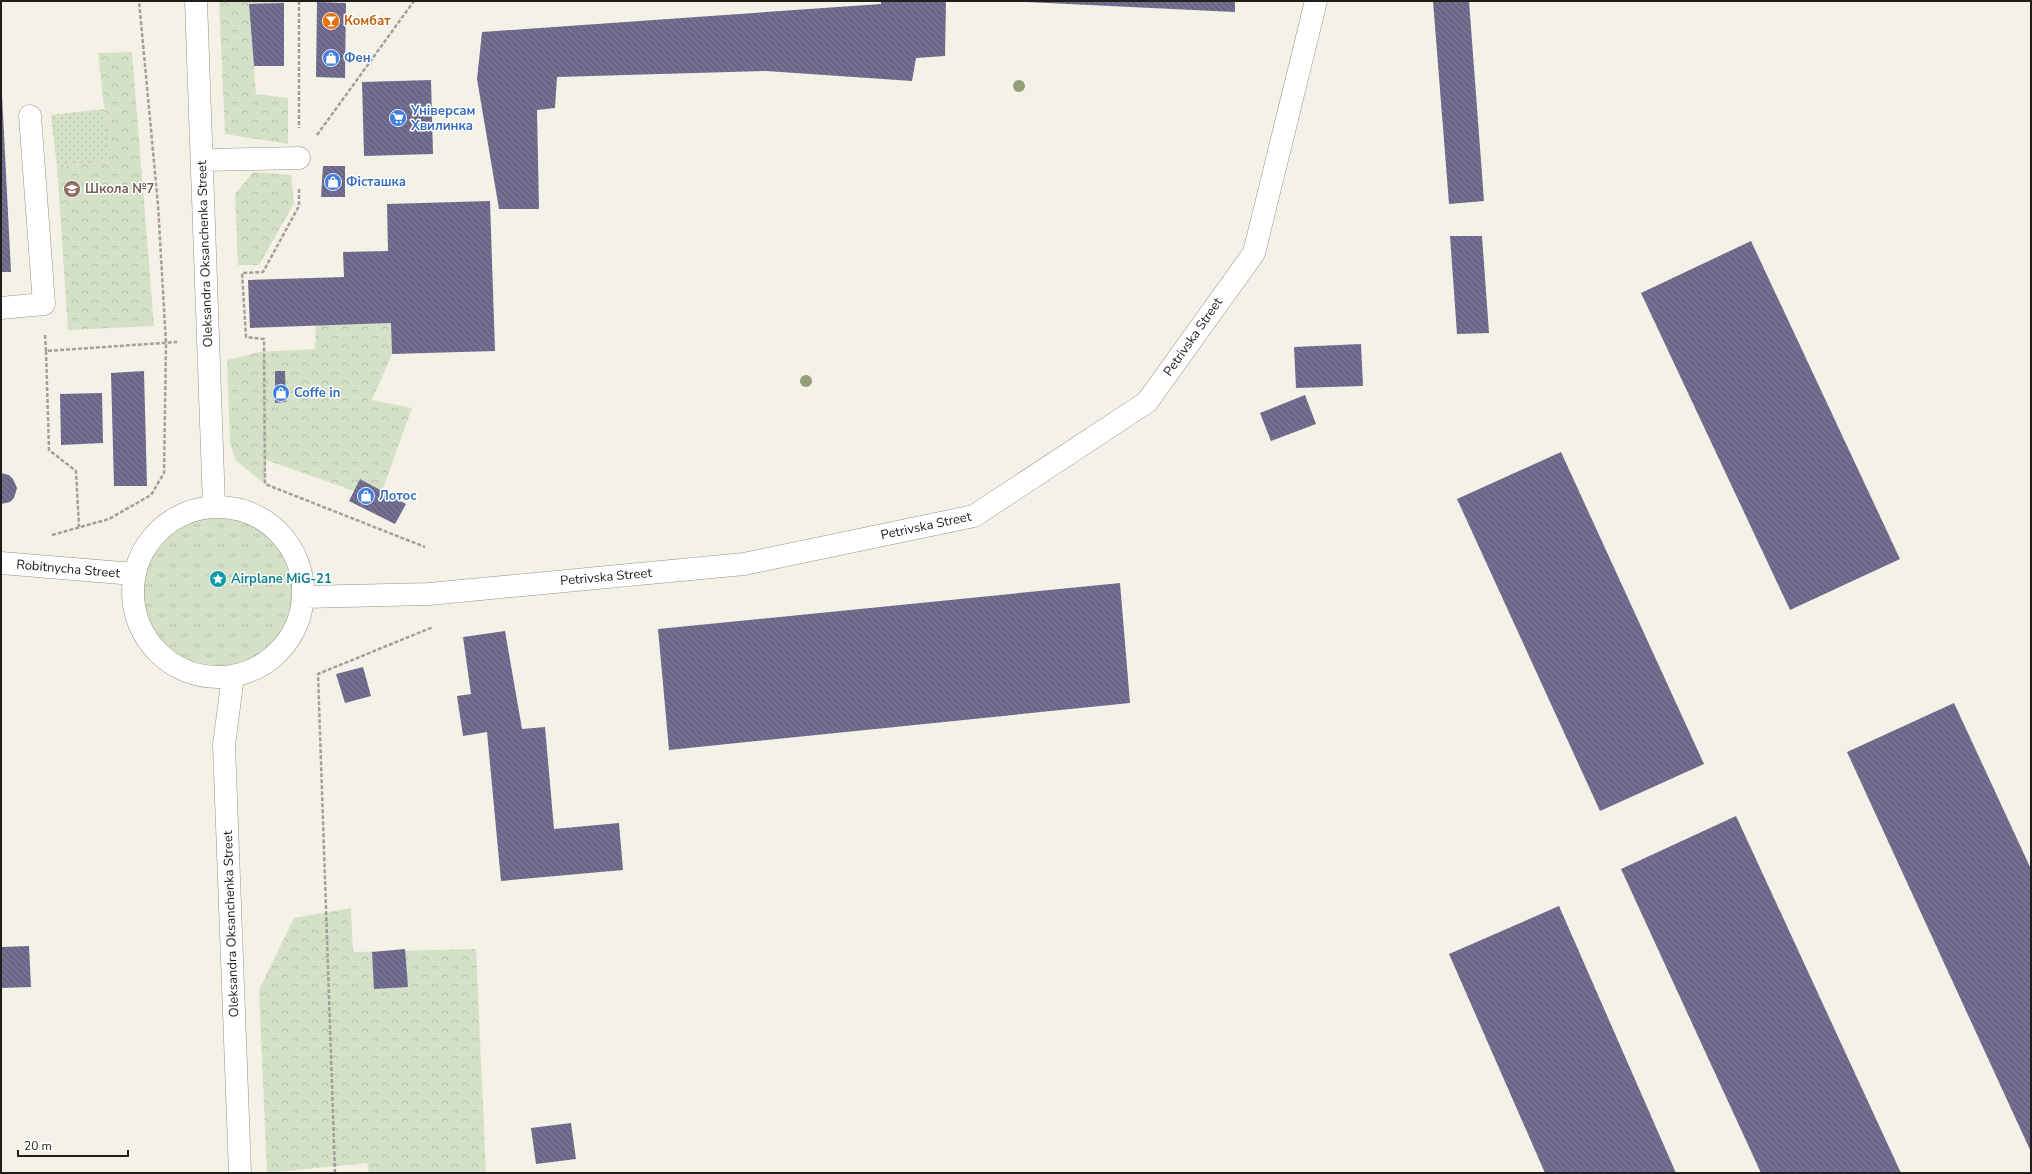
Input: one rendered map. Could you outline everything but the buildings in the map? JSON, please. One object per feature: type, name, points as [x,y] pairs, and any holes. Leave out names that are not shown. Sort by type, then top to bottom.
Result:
[{"type":"street","name":"Oleksandra Oksanchenka Street","points":[[196,1],[214,506]]},
{"type":"street","name":"Petrivska Street","points":[[304,597],[429,594],[744,564],[974,516],[1147,402],[1254,253],[1316,1]]},
{"type":"street","points":[[1,308],[44,304],[30,116]]},
{"type":"street","points":[[202,160],[299,158]]},
{"type":"street","points":[[214,506],[243,510],[268,522],[289,543],[301,569],[304,597],[297,625],[282,649],[260,666],[233,676],[206,676],[179,668],[157,651],[141,629],[133,602],[134,574],[144,549],[162,527],[186,512],[214,506]]},
{"type":"street","name":"Robitnycha Street","points":[[1,563],[134,574]]},
{"type":"street","name":"Oleksandra Oksanchenka Street","points":[[233,676],[224,745],[240,1173]]},
{"type":"path","points":[[51,535],[109,519],[151,494],[164,473],[166,343],[158,204],[139,1]]},
{"type":"path","points":[[246,337],[242,273],[263,272],[299,206],[299,1]]},
{"type":"path","points":[[299,158],[414,1]]},
{"type":"path","points":[[44,304],[49,450],[76,471],[79,527]]},
{"type":"path","points":[[46,351],[246,337],[264,339],[265,484],[424,547]]},
{"type":"path","points":[[336,1173],[318,674],[433,627]]},
{"type":"green space","points":[[219,1],[284,1],[284,3],[249,4],[256,94],[288,98],[288,144],[225,134]]},
{"type":"green space","points":[[132,52],[154,326],[68,330],[57,167],[110,161],[98,53]]},
{"type":"green space","points":[[104,109],[111,161],[57,167],[51,115]]},
{"type":"green space","points":[[253,172],[291,175],[294,204],[259,265],[238,265],[235,194]]},
{"type":"green space","points":[[391,323],[392,354],[372,400],[412,408],[382,491],[360,479],[354,491],[266,460],[265,484],[236,461],[230,443],[227,360],[259,352],[315,349],[316,325]]},
{"type":"green space","points":[[218,507],[243,511],[258,517],[272,526],[284,538],[293,552],[299,567],[303,592],[299,617],[293,632],[284,646],[272,658],[258,667],[243,673],[218,677],[193,673],[178,667],[164,658],[152,646],[143,632],[137,617],[133,592],[137,567],[143,552],[152,538],[164,526],[178,517],[193,511]]},
{"type":"green space","points":[[351,908],[353,952],[476,949],[486,1173],[369,1173],[367,1163],[267,1173],[259,990],[294,918]]},
{"type":"place","name":"Комбат","points":[[331,21]]},
{"type":"place","name":"Фен","points":[[331,58]]},
{"type":"place","name":"Універсам Хвилинка","points":[[398,118]]},
{"type":"place","name":"Фісташка","points":[[333,182]]},
{"type":"place","name":"Школа №7","points":[[72,189]]},
{"type":"place","name":"Coffe in","points":[[281,393]]},
{"type":"place","name":"Лотос","points":[[366,496]]},
{"type":"place","name":"Airplane MiG-21","points":[[218,579]]}]
